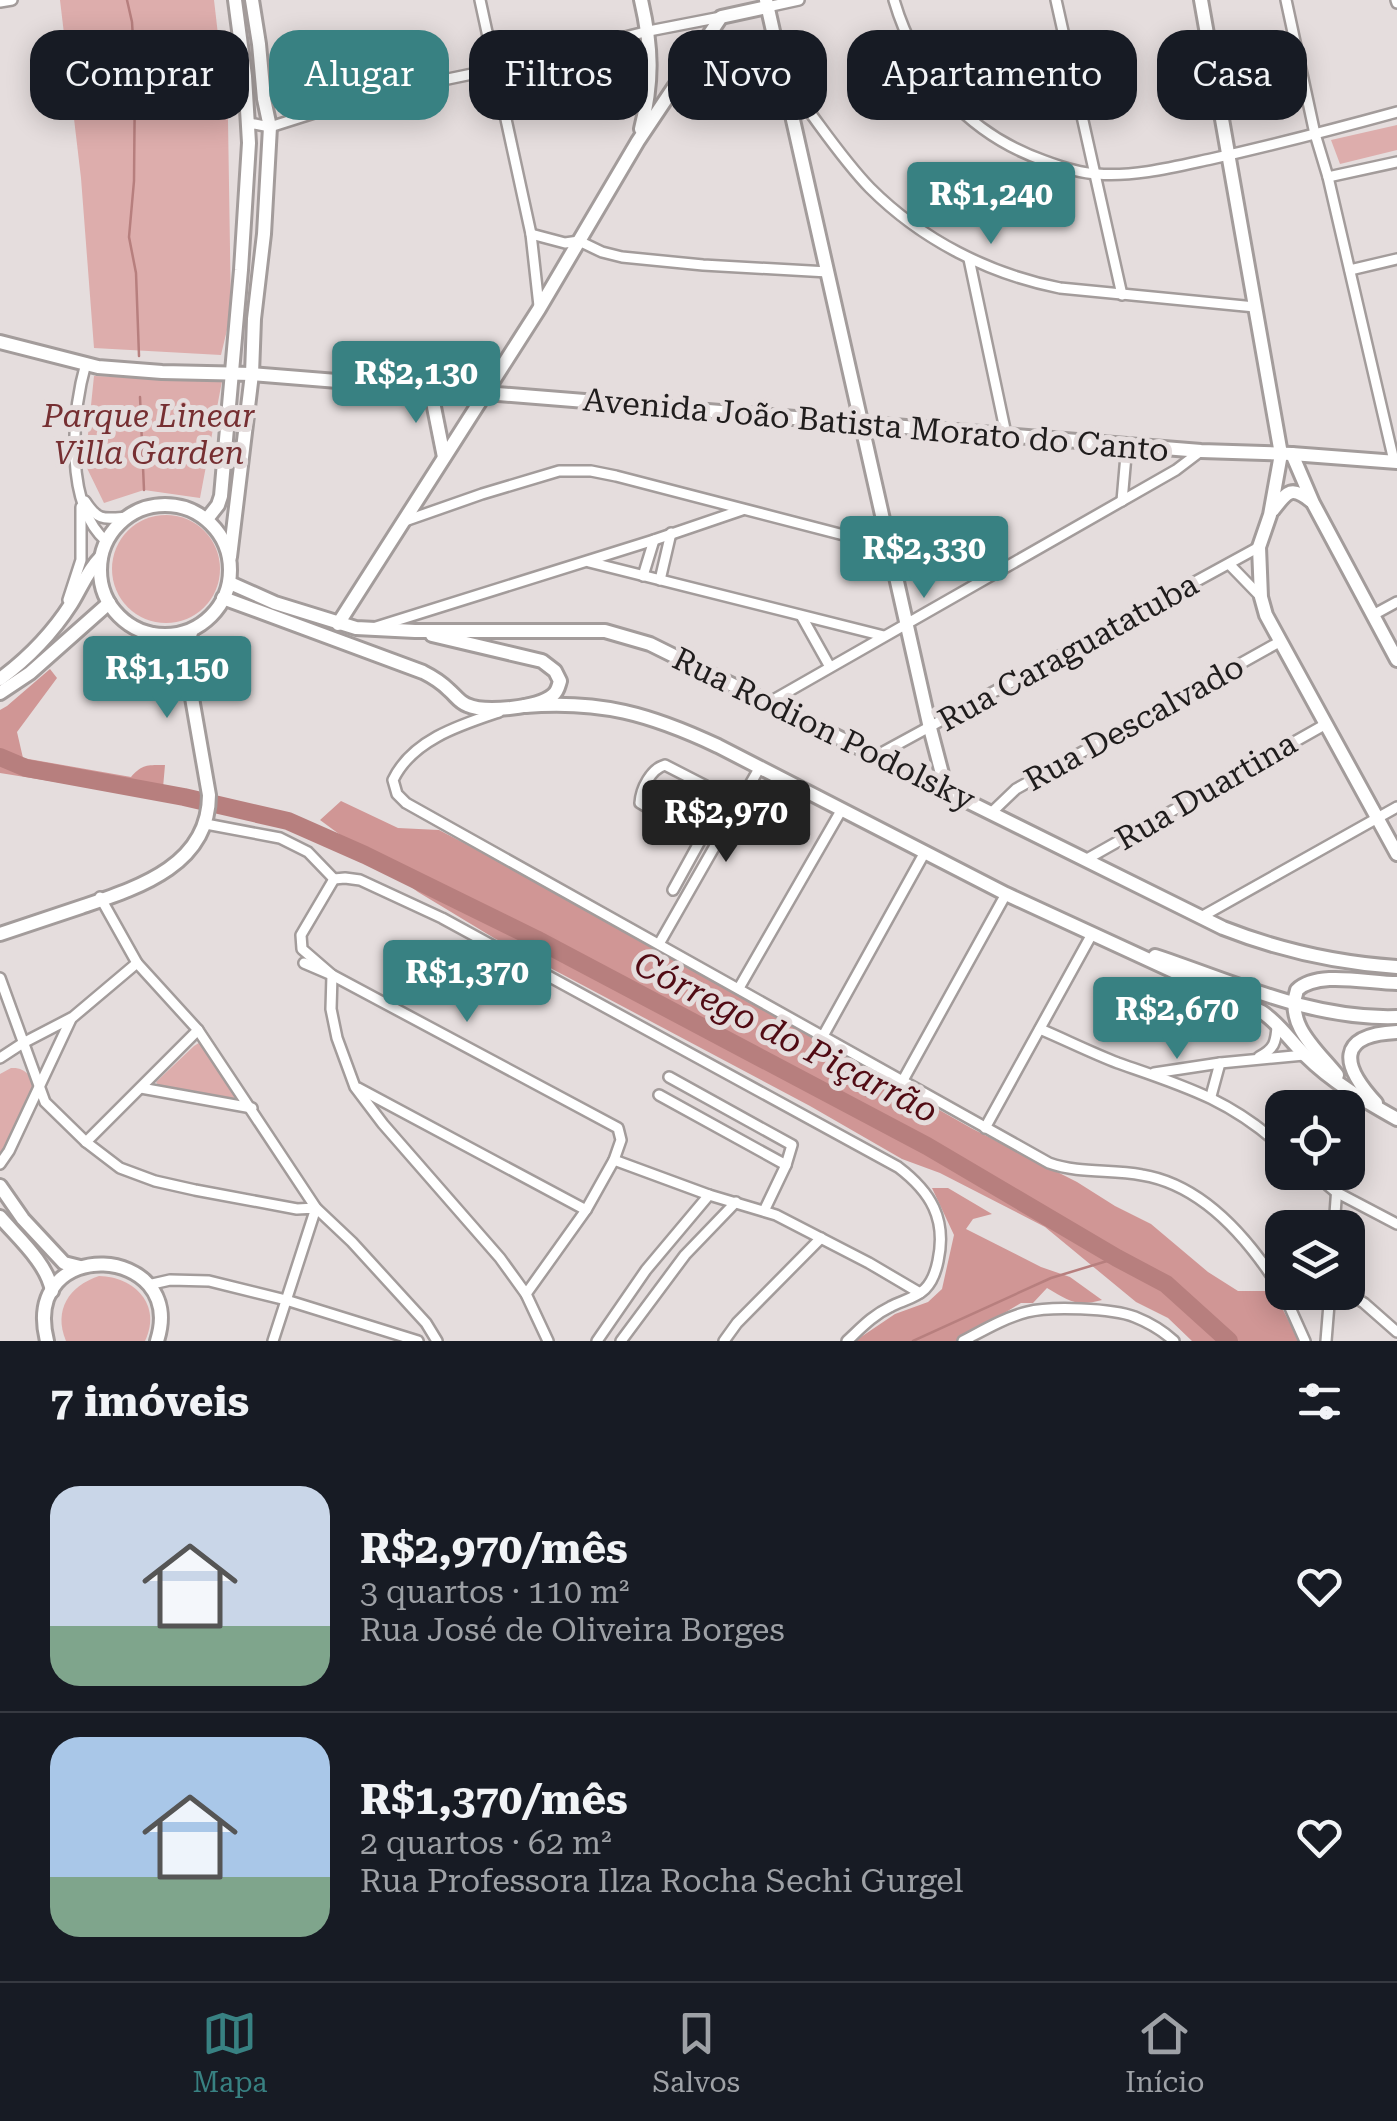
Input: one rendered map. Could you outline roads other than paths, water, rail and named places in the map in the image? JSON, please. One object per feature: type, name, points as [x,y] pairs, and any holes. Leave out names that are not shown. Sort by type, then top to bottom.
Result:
[{"type":"street","points":[[0,2],[12,0]]},
{"type":"street","points":[[207,519],[221,496],[244,236],[248,123],[234,0]]},
{"type":"street","points":[[152,634],[172,635],[206,621],[218,610],[230,583],[252,374],[270,127],[252,0]]},
{"type":"street","points":[[480,0],[487,30]]},
{"type":"street","points":[[638,141],[651,84],[649,31],[642,0]]},
{"type":"street","points":[[649,31],[800,0]]},
{"type":"street","points":[[894,0],[915,54],[948,99],[968,118],[1021,153],[1096,174],[1155,171],[1397,112]]},
{"type":"street","points":[[1056,0],[1122,294]]},
{"type":"street","points":[[1201,0],[1255,307],[1287,454],[1397,660]]},
{"type":"street","points":[[1286,0],[1396,461]]},
{"type":"street","points":[[766,4],[772,30]]},
{"type":"street","points":[[338,624],[539,309],[638,141],[721,17]]},
{"type":"street","points":[[248,123],[270,127],[371,95],[469,75]]},
{"type":"street","points":[[507,120],[531,234],[539,309]]},
{"type":"street","points":[[792,120],[946,789]]},
{"type":"street","points":[[815,120],[870,188],[917,227],[998,272],[1088,292],[1255,307]]},
{"type":"street","points":[[1328,177],[1397,162]]},
{"type":"street","points":[[531,234],[565,243],[579,242],[622,257],[828,272]]},
{"type":"street","points":[[969,258],[1006,434]]},
{"type":"street","points":[[1350,270],[1397,259]]},
{"type":"street","name":"Avenida João Batista Morato do Canto","points":[[0,342],[98,367],[233,372],[430,387],[1201,452],[1396,461]]},
{"type":"street","points":[[64,614],[81,560],[81,494],[75,444],[76,406],[86,363]]},
{"type":"street","points":[[430,387],[444,458]]},
{"type":"street","points":[[1122,501],[1127,444]]},
{"type":"street","points":[[768,703],[1176,470],[1201,452]]},
{"type":"street","points":[[1287,454],[1277,476],[1259,547],[1261,597],[1266,615],[1397,854]]},
{"type":"street","points":[[405,521],[498,489],[575,470],[616,476],[890,548]]},
{"type":"street","points":[[1277,476],[1286,489],[1299,492],[1313,503]]},
{"type":"street","points":[[1270,514],[1302,476]]},
{"type":"street","points":[[81,494],[98,516],[127,516],[146,507],[167,504],[188,508],[207,519],[222,536],[230,557]]},
{"type":"street","points":[[81,494],[87,518],[104,548],[100,577],[109,603],[120,617],[170,645],[175,652],[206,794]]},
{"type":"street","points":[[369,629],[744,510]]},
{"type":"street","points":[[0,679],[35,648],[64,614],[90,568],[127,516]]},
{"type":"street","points":[[660,580],[670,533]]},
{"type":"street","points":[[643,576],[654,540]]},
{"type":"street","name":"Rua Caraguatatuba","points":[[876,756],[1259,547]]},
{"type":"street","points":[[586,561],[884,636]]},
{"type":"street","points":[[1228,564],[1261,597]]},
{"type":"street","name":"Rua Rodion Podolsky","points":[[230,583],[338,624],[369,629],[605,630],[650,644],[1223,928],[1274,946],[1326,958],[1397,968]]},
{"type":"street","points":[[223,598],[422,672],[438,680],[462,703],[476,708],[586,704],[639,714],[675,726],[1006,894],[1262,1012],[1277,1022],[1304,1055],[1347,1089]]},
{"type":"street","points":[[1373,615],[1397,602]]},
{"type":"street","points":[[0,693],[12,670],[56,652],[109,603]]},
{"type":"street","points":[[802,617],[830,667]]},
{"type":"street","points":[[0,931],[154,879],[188,853],[206,816],[184,652],[192,630]]},
{"type":"street","points":[[415,631],[542,662],[555,671],[560,681],[553,695],[451,730],[411,754],[393,780],[397,794],[406,803],[1050,1164],[1068,1170],[1140,1174],[1179,1187],[1246,1241],[1265,1265]]},
{"type":"street","name":"Rua Descalvado","points":[[992,812],[1016,789],[1280,640]]},
{"type":"street","points":[[451,730],[462,703]]},
{"type":"street","name":"Rua Duartina","points":[[1087,859],[1326,724]]},
{"type":"street","points":[[673,890],[700,841],[640,803],[654,769],[665,765],[738,803]]},
{"type":"street","points":[[659,944],[760,768]]},
{"type":"street","points":[[1200,917],[1397,807]]},
{"type":"street","points":[[739,988],[842,809]]},
{"type":"street","points":[[206,816],[280,838],[308,852],[334,880]]},
{"type":"street","points":[[822,1036],[925,852]]},
{"type":"street","points":[[548,1341],[526,1294],[356,1087],[337,1038],[331,1008],[332,976],[302,949],[301,935],[334,880],[360,880],[442,918],[898,1167],[917,1182],[939,1219],[939,1258],[930,1282],[920,1293],[886,1308],[847,1341]]},
{"type":"street","points":[[902,1082],[1006,894]]},
{"type":"street","points":[[100,897],[136,964],[198,1030],[316,1208],[389,1282],[437,1341]]},
{"type":"street","points":[[985,1128],[1092,934]]},
{"type":"street","points":[[1129,950],[1294,1004],[1397,1017]]},
{"type":"street","points":[[304,963],[618,1128],[621,1140],[614,1160],[586,1210],[526,1294]]},
{"type":"street","points":[[0,1058],[73,1017],[136,964]]},
{"type":"street","points":[[0,978],[45,1102],[120,1168],[155,1181],[297,1208],[316,1208]]},
{"type":"street","points":[[1347,1089],[1299,1028],[1294,1004],[1297,990],[1309,981],[1325,979],[1397,983]]},
{"type":"street","points":[[0,1164],[73,1017]]},
{"type":"street","points":[[1256,1058],[1274,1047],[1277,1022]]},
{"type":"street","points":[[1040,1029],[1115,1062],[1210,1096],[1265,1133]]},
{"type":"street","points":[[86,1142],[198,1030]]},
{"type":"street","points":[[1391,1115],[1356,1080],[1351,1055],[1365,1036],[1397,1032]]},
{"type":"street","points":[[1151,1074],[1304,1055]]},
{"type":"street","points":[[1210,1096],[1220,1063]]},
{"type":"street","points":[[669,1077],[792,1144],[764,1210]]},
{"type":"street","points":[[356,1087],[586,1210]]},
{"type":"street","points":[[141,1088],[252,1108]]},
{"type":"street","points":[[659,1095],[786,1165]]},
{"type":"street","points":[[1365,1102],[1391,1115]]},
{"type":"street","points":[[614,1160],[764,1210],[920,1293]]},
{"type":"street","points":[[0,1186],[64,1262],[80,1267]]},
{"type":"street","points":[[1334,1190],[1397,1224]]},
{"type":"street","points":[[1335,1210],[1336,1192]]},
{"type":"street","points":[[597,1341],[646,1270],[710,1194]]},
{"type":"street","points":[[620,1341],[685,1255],[736,1202]]},
{"type":"street","points":[[273,1341],[316,1208]]},
{"type":"street","points":[[0,1216],[42,1268],[52,1291]]},
{"type":"street","points":[[724,1341],[749,1310],[821,1238]]},
{"type":"street","points":[[44,1339],[44,1312],[52,1291],[69,1272],[93,1264],[117,1265],[148,1285],[161,1320],[157,1341]]},
{"type":"street","points":[[148,1285],[170,1280],[210,1281],[418,1341]]},
{"type":"street","points":[[1365,1304],[1397,1332]]},
{"type":"street","points":[[964,1341],[1006,1318],[1031,1310],[1061,1308],[1131,1315],[1160,1328],[1174,1341]]},
{"type":"street","points":[[1291,1310],[1306,1341]]},
{"type":"street","points":[[1326,1341],[1329,1310]]},
{"type":"waterway","points":[[127,0],[135,72],[129,237],[136,273],[139,356]]},
{"type":"waterway","points":[[140,397],[144,490]]},
{"type":"waterway","name":"Córrego do Piçarrão","points":[[0,757],[26,768],[288,821],[365,855],[536,939],[927,1146],[1166,1284],[1229,1341]]},
{"type":"waterway","points":[[913,1341],[1051,1278],[1117,1258]]},
{"type":"park label","name":"Parque Linear Villa Garden","points":[[149,434]]}]
